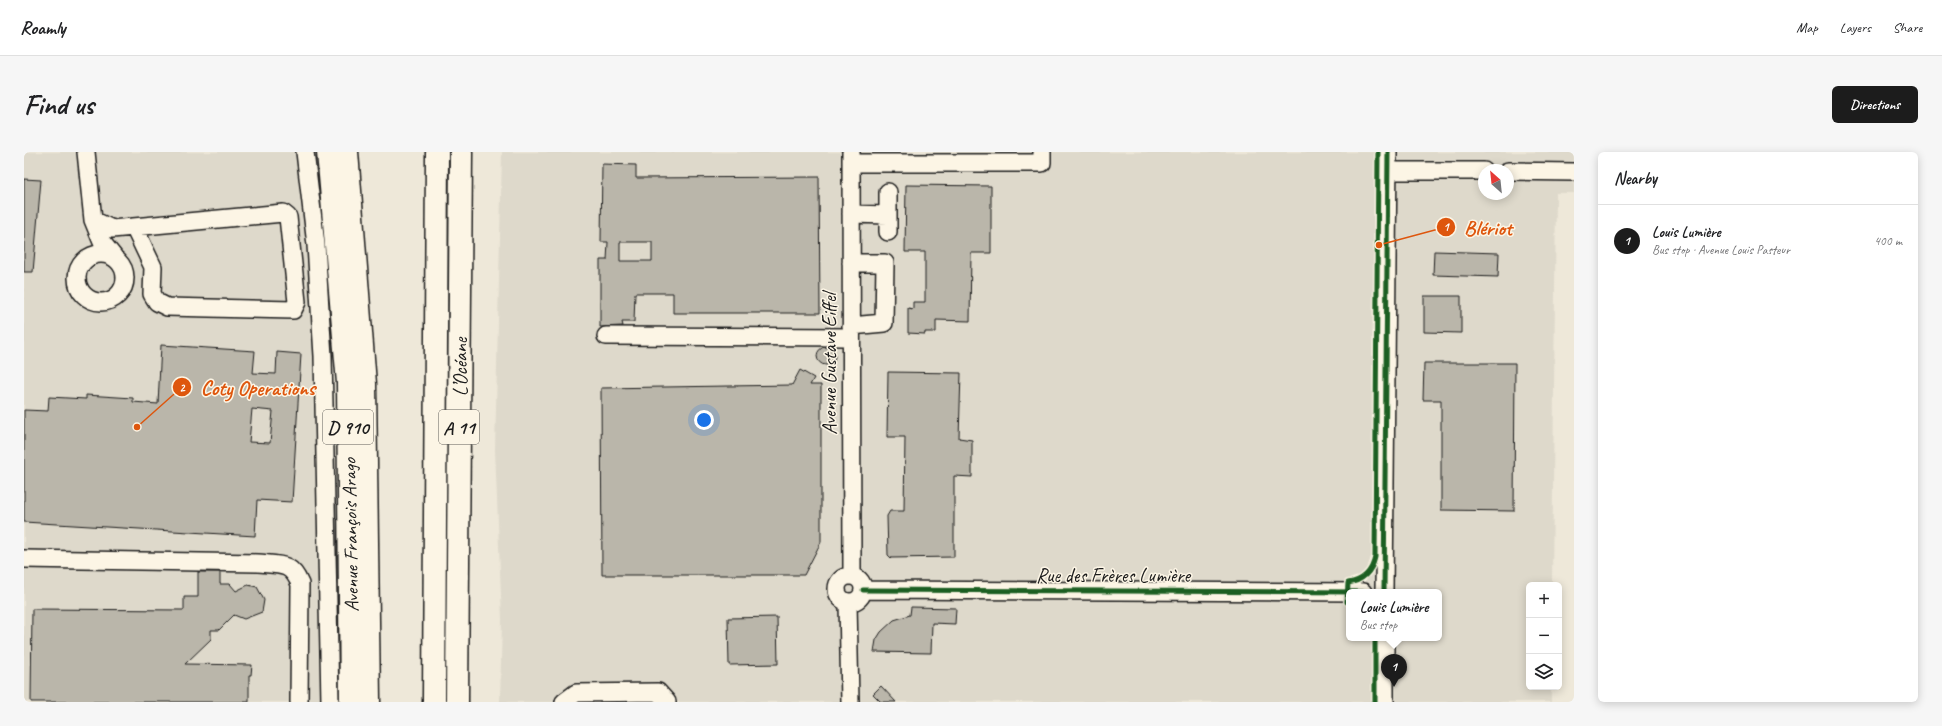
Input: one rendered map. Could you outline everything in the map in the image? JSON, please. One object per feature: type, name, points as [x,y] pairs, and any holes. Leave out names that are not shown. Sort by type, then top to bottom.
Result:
[{"type":"main road","name":"Avenue François Arago","points":[[328,152],[331,172],[348,383],[351,702]]},
{"type":"main road","name":"L’Océane","points":[[434,702],[438,152]]},
{"type":"main road","name":"L’Océane","points":[[457,702],[461,152]]},
{"type":"main road","name":"Avenue François Arago","points":[[349,157],[365,384],[369,702]]},
{"type":"street","points":[[86,152],[93,220],[90,243],[83,262],[78,269],[77,278],[78,286],[82,293],[88,298],[102,302],[116,298],[124,288],[125,271],[121,263],[102,242],[93,220]]},
{"type":"street","points":[[305,152],[316,245],[323,356],[330,702]]},
{"type":"street","points":[[851,158],[1012,164],[1042,163],[1042,152]]},
{"type":"street","points":[[1384,589],[1388,152]]},
{"type":"street","name":"Avenue Gustave Eiffel","points":[[851,158],[852,576]]},
{"type":"street","points":[[1388,171],[1478,171]]},
{"type":"street","points":[[1514,171],[1574,172]]},
{"type":"street","points":[[888,192],[888,232]]},
{"type":"street","points":[[93,220],[112,229],[134,227],[283,214],[288,217],[297,302],[293,310],[167,306],[157,302],[152,294],[153,267],[134,227]]},
{"type":"street","points":[[851,214],[888,215]]},
{"type":"street","points":[[83,262],[91,256],[100,254],[114,257]]},
{"type":"street","points":[[606,336],[851,332],[884,323],[885,263],[851,263]]},
{"type":"street","points":[[24,559],[250,563],[286,566],[295,573],[300,584],[299,702]]},
{"type":"street","points":[[852,576],[862,583],[863,590],[861,596],[855,602],[848,603],[842,601],[838,596],[836,589],[838,582],[843,578],[852,576]]},
{"type":"street","name":"Rue des Frères Lumière","points":[[863,590],[1346,592]]},
{"type":"street","points":[[848,603],[850,702]]},
{"type":"street","points":[[1385,702],[1386,641]]},
{"type":"street","points":[[564,702],[576,693],[658,692],[667,702]]},
{"type":"shaded area","points":[[24,152],[314,152],[332,337],[339,554],[339,702],[24,702]]},
{"type":"shaded area","points":[[502,152],[1574,152],[1574,193],[1556,193],[1552,582],[1526,582],[1526,690],[1551,690],[1551,702],[500,702],[502,619],[495,450]]},
{"type":"building","points":[[602,164],[636,165],[636,178],[819,177],[820,313],[673,313],[673,293],[635,293],[634,322],[622,322],[623,326],[600,327],[600,260],[607,260],[608,242],[601,242]],"holes":[[[620,242],[652,242],[652,261],[620,261]]]},
{"type":"building","points":[[24,179],[41,180],[33,272],[24,272]]},
{"type":"building","points":[[906,185],[991,186],[991,253],[971,253],[970,321],[936,320],[936,332],[925,332],[925,334],[908,333],[908,308],[913,309],[913,302],[925,302],[925,252],[905,252]]},
{"type":"building","points":[[1434,251],[1499,253],[1498,277],[1433,275]]},
{"type":"building","points":[[1424,296],[1461,296],[1461,333],[1424,332]]},
{"type":"building","points":[[161,345],[255,351],[253,373],[276,374],[277,352],[301,354],[292,502],[257,500],[255,536],[24,522],[24,410],[48,411],[49,397],[86,399],[86,395],[133,398],[133,402],[158,404]],"holes":[[[252,409],[273,411],[270,443],[249,442]]]},
{"type":"building","points":[[826,347],[832,350],[835,356],[832,362],[826,365],[820,362],[817,356],[820,350]]},
{"type":"building","points":[[1424,363],[1515,363],[1514,511],[1441,510],[1441,400],[1423,400]]},
{"type":"building","points":[[800,370],[814,378],[810,385],[821,385],[821,542],[804,575],[602,575],[601,388],[792,385]]},
{"type":"building","points":[[888,372],[961,373],[959,438],[972,440],[972,477],[954,476],[954,557],[891,558],[888,555],[887,516],[890,511],[904,511],[905,437],[887,437]]},
{"type":"building","points":[[198,572],[220,572],[220,584],[230,584],[236,591],[248,585],[257,587],[264,600],[262,612],[244,619],[234,615],[219,630],[211,630],[211,639],[185,664],[252,665],[251,675],[249,675],[249,702],[31,702],[32,609],[184,610],[184,597],[198,597]]},
{"type":"building","points":[[911,607],[956,608],[955,624],[932,623],[931,653],[874,652],[876,640],[881,632],[894,620],[910,615]]},
{"type":"building","points":[[777,617],[778,664],[729,665],[728,618]]},
{"type":"building","points":[[881,686],[896,702],[881,702],[873,694]]},
{"type":"cycle path","points":[[1348,589],[1348,583],[1358,580],[1366,575],[1374,562],[1375,557],[1378,152]]},
{"type":"cycle path","points":[[1384,589],[1388,152]]},
{"type":"cycle path","points":[[863,590],[1346,592]]},
{"type":"cycle path","points":[[1375,641],[1375,702]]},
{"type":"place","name":"Blériot","points":[[1379,245]]},
{"type":"place","name":"Coty Operations","points":[[137,427]]},
{"type":"place","name":"Louis Lumière","points":[[1394,687]]}]
